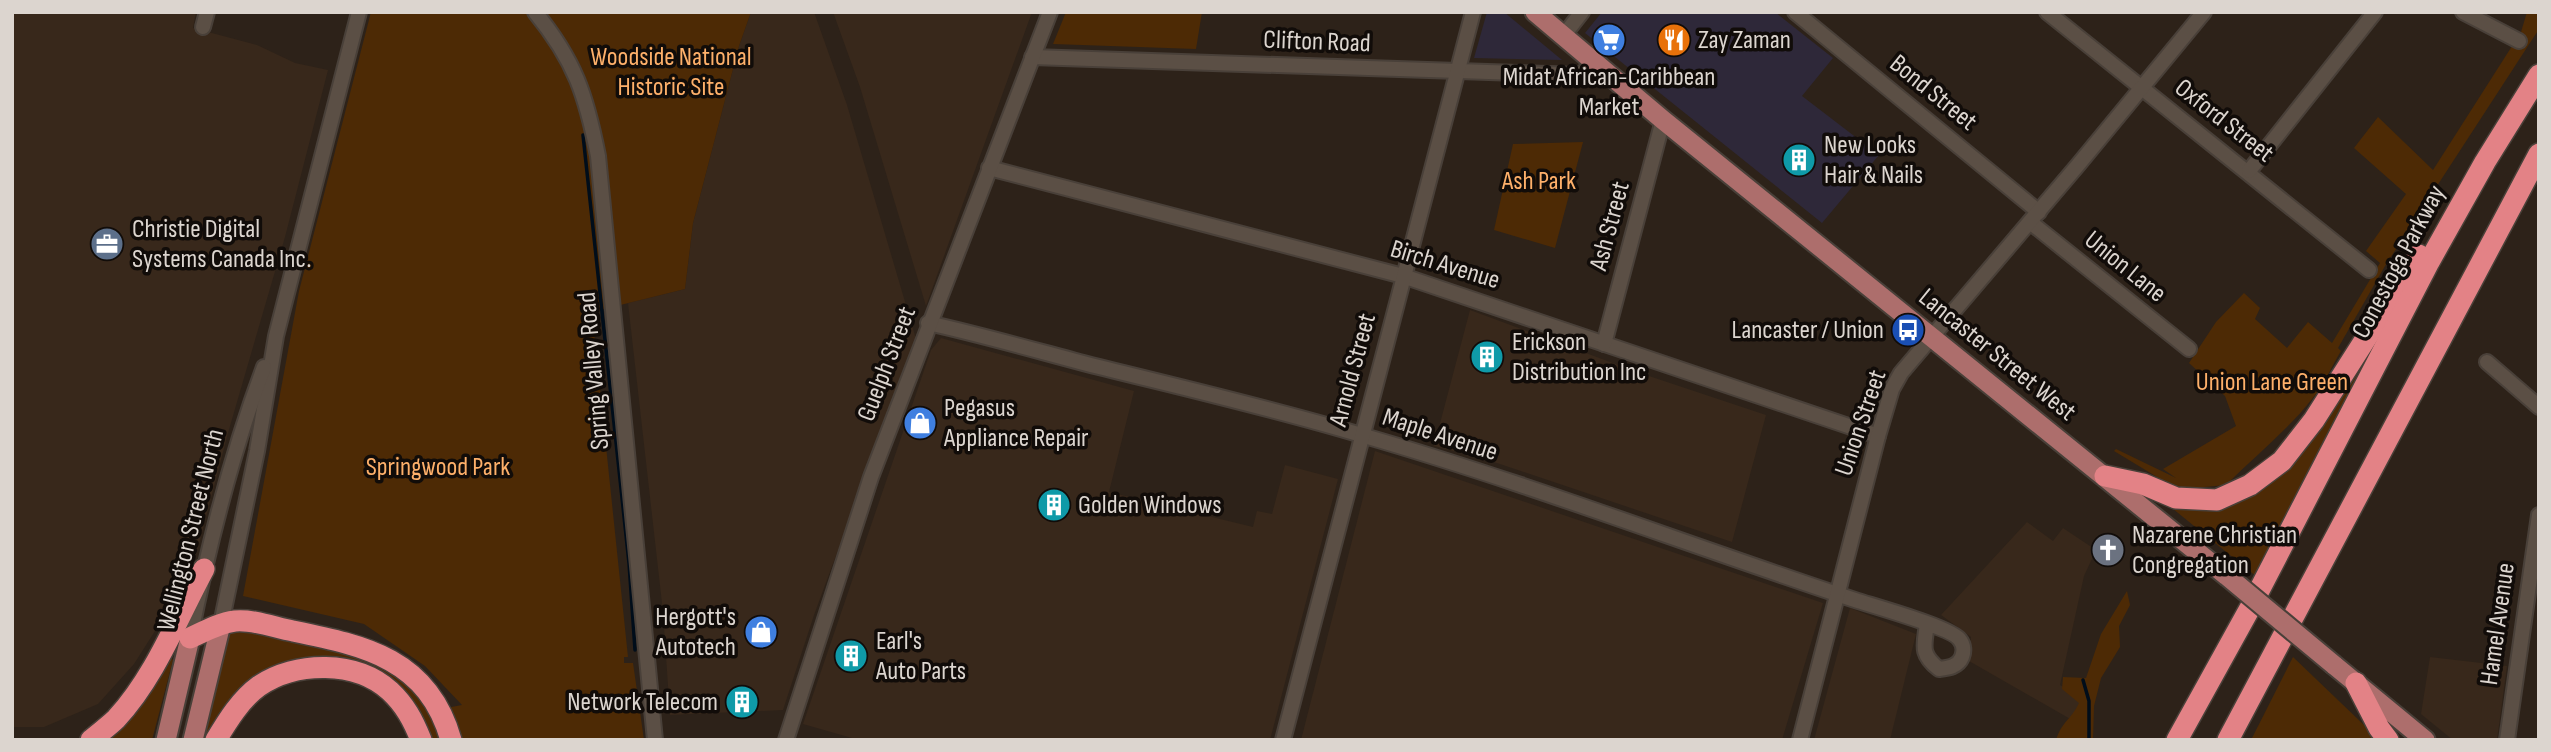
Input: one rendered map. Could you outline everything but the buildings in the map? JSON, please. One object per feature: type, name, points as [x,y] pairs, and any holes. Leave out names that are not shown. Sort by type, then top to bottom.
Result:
[{"type":"highway","name":"Conestoga Parkway","points":[[2177,740],[2250,608],[2429,262],[2485,162],[2539,75]]},
{"type":"highway","points":[[2228,740],[2539,154]]},
{"type":"highway","points":[[2105,476],[2143,484],[2176,498],[2217,500],[2250,485],[2282,461],[2314,420],[2455,199],[2485,162]]},
{"type":"highway","points":[[2241,740],[2344,524]]},
{"type":"highway","points":[[91,740],[116,718],[141,686],[204,569]]},
{"type":"highway","points":[[190,638],[220,624],[239,620],[348,642],[382,655],[410,672],[435,703],[451,740]]},
{"type":"highway","points":[[216,740],[243,701],[258,687],[275,677],[305,668],[330,667],[351,670],[388,688],[413,719],[421,740]]},
{"type":"highway","points":[[2356,684],[2388,740]]},
{"type":"main road","name":"Lancaster Street West","points":[[1535,12],[1663,120],[1932,335],[2425,740]]},
{"type":"main road","name":"Wellington Street North","points":[[194,740],[220,624]]},
{"type":"main road","name":"Wellington Street North","points":[[166,740],[190,638]]},
{"type":"street","points":[[203,27],[207,12]]},
{"type":"street","name":"Wellington Street North","points":[[220,624],[257,451],[276,336],[359,12]]},
{"type":"street","name":"Spring Valley Road","points":[[535,12],[575,71],[586,100],[598,156],[654,740]]},
{"type":"street","name":"Guelph Street","points":[[786,740],[871,477],[928,323],[1050,12]]},
{"type":"street","name":"Arnold Street","points":[[1283,740],[1473,12]]},
{"type":"street","points":[[1564,35],[1582,12]]},
{"type":"street","name":"Bond Street","points":[[1795,12],[2034,217]]},
{"type":"street","name":"Oxford Street","points":[[2048,12],[2369,270]]},
{"type":"street","name":"Union Street","points":[[1800,740],[1878,436],[1892,389],[1900,373],[2204,12]]},
{"type":"street","points":[[2249,171],[2375,12]]},
{"type":"street","points":[[2463,12],[2519,41]]},
{"type":"street","name":"Clifton Road","points":[[1032,57],[1580,75],[1595,62]]},
{"type":"street","name":"Ash Street","points":[[1604,344],[1663,120]]},
{"type":"street","name":"Birch Avenue","points":[[989,168],[1403,276],[1878,436]]},
{"type":"street","name":"Union Lane","points":[[2034,217],[2189,349]]},
{"type":"street","name":"Maple Avenue","points":[[928,323],[1003,340],[1362,435],[1615,517],[1927,624]]},
{"type":"street","name":"Wellington Street North","points":[[190,638],[204,569],[251,401],[276,336]]},
{"type":"street","points":[[2487,362],[2539,407]]},
{"type":"street","name":"Hamel Avenue","points":[[2507,740],[2539,515]]},
{"type":"shaded area","points":[[12,12],[196,12],[193,28],[257,45],[295,63],[328,70],[285,237],[228,433],[197,552],[176,598],[134,664],[98,704],[44,727],[12,727]]},
{"type":"shaded area","points":[[751,12],[814,12],[847,105],[916,339],[814,615],[783,710],[670,715],[663,612],[628,303],[685,289],[693,223],[739,46]]},
{"type":"shaded area","points":[[833,12],[1032,12],[926,306],[860,87]]},
{"type":"shaded area","points":[[1487,12],[1504,12],[1562,60],[1474,58]]},
{"type":"shaded area","points":[[1602,12],[1775,12],[1833,58],[1802,96],[1879,155],[1822,223],[1585,33]]},
{"type":"shaded area","points":[[1470,310],[1637,372],[1766,415],[1732,542],[1482,458],[1434,446]]},
{"type":"shaded area","points":[[941,338],[1134,391],[1109,492],[1253,527],[1257,511],[1272,514],[1285,465],[1338,479],[1270,740],[859,740],[803,724],[931,350]]},
{"type":"shaded area","points":[[1375,451],[1823,603],[1782,740],[1301,740]]},
{"type":"shaded area","points":[[2027,522],[2053,541],[2063,528],[2096,550],[2084,576],[2060,685],[2086,702],[2079,724],[1969,661],[1971,637],[1941,615]]},
{"type":"shaded area","points":[[1850,608],[1916,634],[1890,740],[1814,740]]},
{"type":"shaded area","points":[[2430,657],[2507,666],[2497,740],[2453,740],[2421,714]]},
{"type":"green space","name":"Springwood Park","points":[[371,12],[751,12],[739,46],[693,223],[685,289],[592,312],[628,657],[624,657],[624,663],[633,663],[644,740],[459,740],[446,708],[462,705],[425,666],[364,624],[243,596],[299,291]]},
{"type":"green space","points":[[1066,12],[1202,12],[1196,49],[1053,44]]},
{"type":"green space","name":"Union Lane Green","points":[[2527,12],[2539,12],[2539,29],[2385,266],[2338,348],[2341,351],[2320,388],[2292,422],[2226,485],[2194,488],[2172,486],[2114,451],[2116,449],[2176,478],[2163,469],[2236,426],[2225,396],[2189,363],[2216,322],[2244,293],[2260,308],[2255,319],[2287,348],[2308,322],[2332,343],[2380,263],[2366,251],[2406,194],[2354,148],[2378,117],[2433,170],[2521,32]]},
{"type":"green space","name":"Ash Park","points":[[1583,142],[1555,248],[1494,230],[1513,144]]},
{"type":"green space","points":[[2383,323],[2389,325],[2257,577],[2167,504],[2255,493]]},
{"type":"green space","points":[[2127,591],[2130,605],[2119,626],[2120,647],[2101,678],[2094,706],[2093,740],[2056,740],[2079,703],[2062,689],[2063,677],[2086,678],[2101,634]]},
{"type":"green space","points":[[237,629],[368,654],[425,698],[445,740],[429,740],[392,685],[292,663],[211,739],[203,740],[226,633]]},
{"type":"green space","points":[[167,655],[173,660],[152,740],[103,740]]},
{"type":"green space","points":[[2293,657],[2364,725],[2377,740],[2251,740]]},
{"type":"waterway","points":[[583,135],[629,563],[635,650]]},
{"type":"waterway","points":[[2083,680],[2089,701],[2089,740]]},
{"type":"place","name":"Midat African-Caribbean Market","points":[[1609,40]]},
{"type":"place","name":"Zay Zaman","points":[[1674,40]]},
{"type":"place","name":"New Looks Hair & Nails","points":[[1799,160]]},
{"type":"place","name":"Christie Digital Systems Canada Inc.","points":[[107,244]]},
{"type":"place","name":"Lancaster / Union","points":[[1908,330]]},
{"type":"place","name":"Erickson Distribution Inc","points":[[1487,357]]},
{"type":"place","name":"Pegasus Appliance Repair","points":[[920,423]]},
{"type":"place","name":"Golden Windows","points":[[1054,505]]},
{"type":"place","name":"Nazarene Christian Congregation","points":[[2108,550]]},
{"type":"place","name":"Hergott's Autotech","points":[[761,632]]},
{"type":"place","name":"Earl's Auto Parts","points":[[851,656]]},
{"type":"place","name":"Network Telecom","points":[[742,702]]},
{"type":"park label","name":"Woodside National Historic Site","points":[[671,72]]}]
